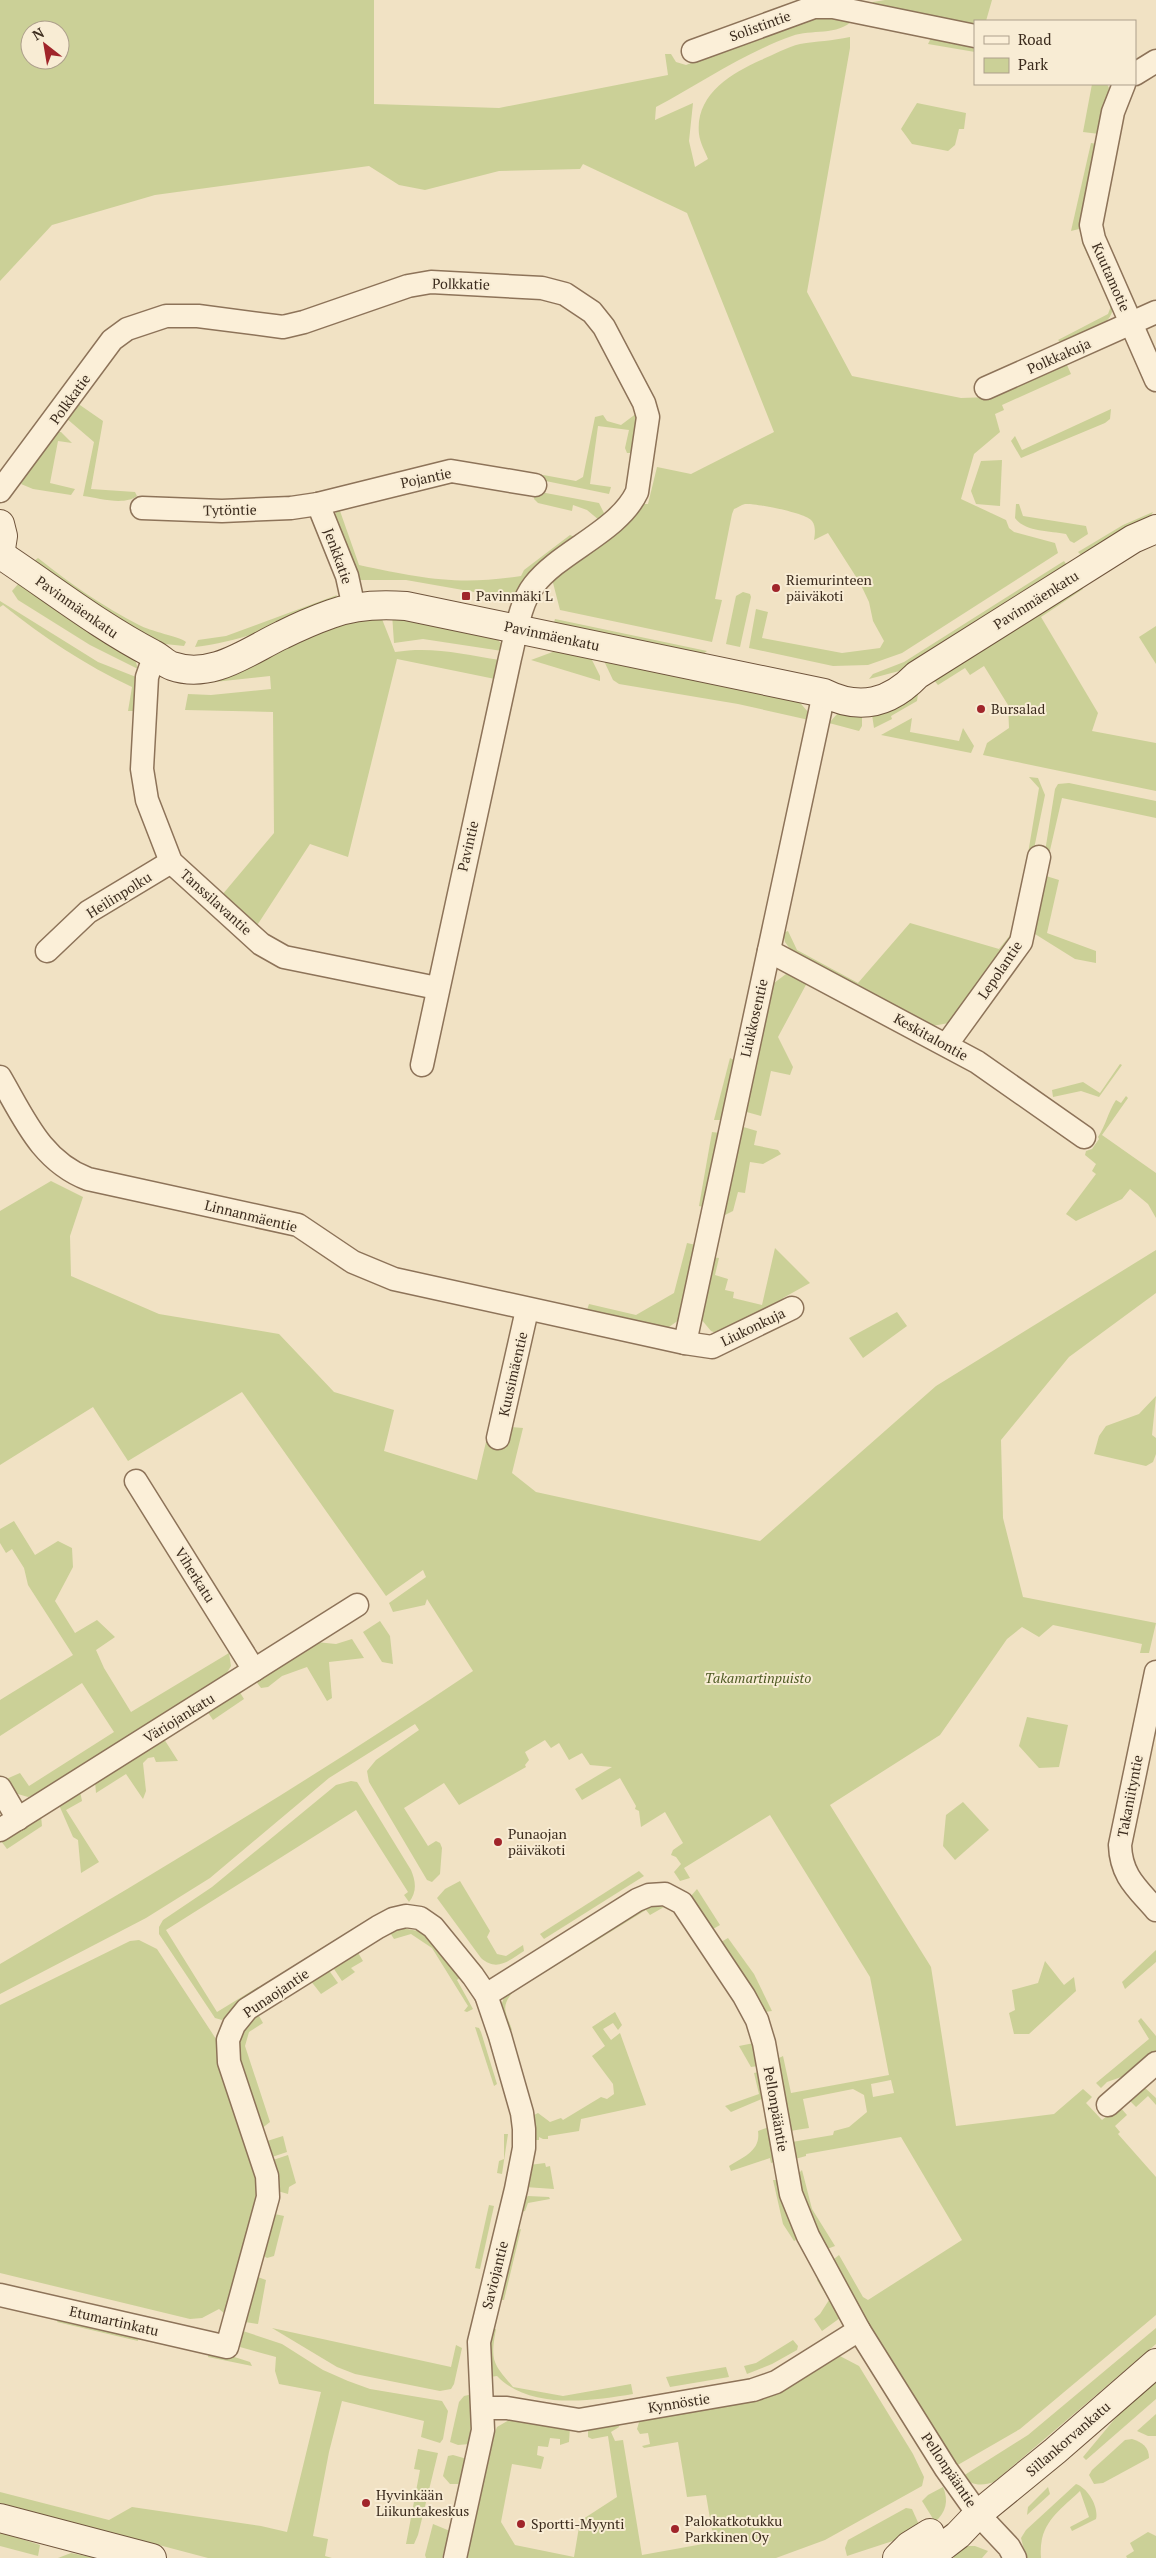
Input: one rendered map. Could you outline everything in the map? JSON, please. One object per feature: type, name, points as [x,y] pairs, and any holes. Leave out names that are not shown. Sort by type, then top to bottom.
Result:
[{"type":"street","name":"Solistintie","points":[[694,51],[814,7],[833,8],[974,36]]},
{"type":"street","points":[[1136,73],[1156,61]]},
{"type":"street","name":"Kuutamotie","points":[[1124,85],[1113,112],[1091,225],[1094,240],[1156,380]]},
{"type":"street","name":"Polkkatie","points":[[0,491],[112,340],[127,329],[166,316],[198,316],[283,327],[304,322],[408,286],[431,282],[533,288],[557,292],[575,299],[592,312],[604,327],[644,403],[648,417],[647,426],[637,492],[632,502],[533,585],[525,600],[517,629]]},
{"type":"street","name":"Polkkakuja","points":[[986,388],[1156,312]]},
{"type":"street","name":"Pojantie","points":[[318,504],[451,471],[534,485]]},
{"type":"street","name":"Tytöntie","points":[[142,508],[222,511],[318,504]]},
{"type":"street","name":"Jenkkatie","points":[[318,504],[347,576],[354,608]]},
{"type":"street","points":[[0,524],[3,536],[0,555]]},
{"type":"street","name":"Pavinmäenkatu","points":[[0,555],[119,636],[155,654],[171,666],[188,669],[205,669],[222,665],[282,634],[332,614],[354,608],[384,604],[406,606],[824,693],[840,701],[866,703],[903,690],[917,675],[1133,539],[1156,529]]},
{"type":"street","name":"Pavintie","points":[[422,1064],[437,988],[517,629]]},
{"type":"street","name":"Tanssilavantie","points":[[155,654],[147,677],[142,769],[147,800],[171,862],[261,944],[284,957],[437,988]]},
{"type":"street","name":"Liukkosentie","points":[[685,1343],[824,693]]},
{"type":"street","name":"Lepolantie","points":[[947,1044],[1021,942],[1039,857]]},
{"type":"street","name":"Heilinpolku","points":[[47,951],[88,912],[171,862]]},
{"type":"street","name":"Keskitalontie","points":[[769,951],[947,1044],[977,1062],[1084,1137]]},
{"type":"street","name":"Linnanmäentie","points":[[0,1078],[35,1136],[53,1158],[68,1172],[88,1179],[298,1225],[353,1262],[394,1279],[527,1310],[685,1343]]},
{"type":"street","name":"Liukonkuja","points":[[685,1343],[712,1347],[792,1308]]},
{"type":"street","name":"Kuusimäentie","points":[[498,1438],[527,1310]]},
{"type":"street","name":"Viherkatu","points":[[136,1481],[254,1670]]},
{"type":"street","name":"Väriojankatu","points":[[9,1824],[357,1605]]},
{"type":"street","name":"Takaniityntie","points":[[1156,1672],[1120,1845],[1121,1863],[1127,1876],[1156,1910]]},
{"type":"street","points":[[0,1788],[9,1824]]},
{"type":"street","name":"Pellonpääntie","points":[[486,1995],[636,1900],[665,1894],[682,1903],[739,1988],[757,2020],[764,2043],[781,2141],[796,2211],[859,2330],[946,2469],[978,2514],[1006,2542],[1015,2558]]},
{"type":"street","name":"Punaojantie","points":[[227,2347],[268,2197],[267,2176],[229,2062],[228,2040],[234,2025],[247,2010],[393,1918],[406,1916],[420,1918],[433,1927],[486,1995]]},
{"type":"street","name":"Saviojantie","points":[[455,2558],[483,2430],[484,2408],[479,2342],[516,2189],[524,2138],[522,2113],[516,2088],[486,1995]]},
{"type":"street","points":[[1108,2105],[1156,2063]]},
{"type":"street","name":"Etumartinkatu","points":[[0,2295],[227,2347]]},
{"type":"street","name":"Kynnöstie","points":[[484,2408],[507,2408],[580,2420],[753,2390],[776,2382],[859,2330]]},
{"type":"street","name":"Sillankorvankatu","points":[[919,2558],[941,2548],[958,2535],[978,2514],[1055,2451],[1156,2362]]},
{"type":"street","name":"Sillankorvankatu","points":[[897,2558],[909,2546],[932,2532],[978,2514]]},
{"type":"street","points":[[0,2518],[152,2558]]},
{"type":"green space","points":[[0,0],[374,0],[374,104],[499,108],[668,75],[665,54],[671,54],[676,62],[686,65],[814,16],[853,20],[840,28],[799,34],[757,51],[656,107],[655,120],[693,103],[689,141],[695,167],[708,159],[701,144],[699,134],[699,120],[703,108],[709,97],[727,79],[749,66],[795,45],[850,37],[850,48],[807,292],[852,376],[961,398],[990,397],[1062,363],[1067,365],[1071,374],[1002,405],[1004,410],[995,414],[1000,432],[974,454],[961,499],[1006,520],[1009,528],[1014,532],[1055,543],[1058,553],[902,653],[868,665],[833,666],[749,648],[756,609],[768,612],[762,638],[842,653],[880,648],[884,641],[873,621],[869,602],[860,583],[828,533],[814,540],[814,525],[808,518],[769,507],[745,504],[734,509],[715,599],[722,600],[712,642],[560,610],[552,579],[643,504],[648,504],[657,467],[691,474],[774,432],[687,213],[583,164],[580,169],[499,171],[425,190],[399,185],[369,166],[155,195],[52,225],[0,281]]},
{"type":"green space","points":[[885,0],[992,0],[986,20],[974,20],[974,25],[870,5],[873,2]]},
{"type":"green space","points":[[932,36],[974,45],[974,52],[928,44]]},
{"type":"green space","points":[[1092,85],[1108,85],[1109,88],[1099,134],[1083,132]]},
{"type":"green space","points":[[917,103],[966,113],[964,129],[959,129],[955,145],[948,151],[912,144],[901,129]]},
{"type":"green space","points":[[1091,143],[1097,144],[1083,228],[1071,231]]},
{"type":"green space","points":[[1082,243],[1087,244],[1113,306],[1112,314],[1101,326],[1062,344],[1058,340],[1108,314],[1111,306]]},
{"type":"green space","points":[[77,403],[103,421],[91,489],[135,492],[137,496],[132,499],[118,501],[83,496],[94,442],[66,418]]},
{"type":"green space","points":[[1111,409],[1110,419],[1105,423],[1021,458],[1011,441],[1015,436],[1022,450]]},
{"type":"green space","points":[[637,413],[638,424],[632,453],[627,453],[625,448],[629,430],[598,426],[590,484],[611,487],[609,494],[536,479],[538,474],[576,481],[583,477],[595,417],[603,415],[607,421],[621,425]]},
{"type":"green space","points":[[56,432],[61,432],[72,443],[58,441],[50,483],[75,489],[71,495],[33,489],[21,484],[31,465]]},
{"type":"green space","points":[[1002,460],[1000,506],[976,504],[971,491],[981,461]]},
{"type":"green space","points":[[535,491],[599,503],[605,515],[599,520],[587,510],[573,505],[572,511],[538,503],[534,499]]},
{"type":"green space","points":[[388,498],[340,511],[359,565],[401,574],[439,579],[498,579],[521,576],[524,570],[570,535],[577,538],[515,599],[406,580],[359,580],[334,517],[337,510]]},
{"type":"green space","points":[[1016,504],[1019,504],[1023,516],[1086,526],[1088,534],[1074,543],[1070,541],[1066,534],[1025,526],[1015,518]]},
{"type":"green space","points":[[1153,512],[1148,520],[1084,558],[1078,552],[1123,525]]},
{"type":"green space","points":[[38,558],[74,585],[113,610],[144,627],[183,640],[186,642],[184,646],[165,644],[147,638],[59,583],[34,561]]},
{"type":"green space","points":[[1064,561],[1069,568],[903,670],[869,679],[873,674],[904,662]]},
{"type":"green space","points":[[1079,582],[1083,589],[1041,617],[1098,713],[1092,731],[1156,743],[1156,791],[983,755],[987,743],[1009,728],[1008,705],[984,666],[970,675],[965,668],[938,685],[932,678]]},
{"type":"green space","points":[[19,583],[134,656],[138,669],[90,645],[18,600],[12,591]]},
{"type":"green space","points":[[743,592],[750,594],[751,597],[740,647],[726,644],[736,596]]},
{"type":"green space","points":[[337,595],[332,604],[265,630],[230,641],[195,647],[198,640],[226,636]]},
{"type":"green space","points":[[0,601],[98,662],[136,677],[135,711],[128,711],[132,687],[65,650],[3,605],[0,607]]},
{"type":"green space","points":[[380,614],[395,652],[435,650],[500,660],[495,679],[397,659],[348,857],[310,844],[256,927],[222,895],[274,833],[273,712],[185,710],[188,694],[211,695],[271,689],[270,676],[196,684],[193,681],[316,629]]},
{"type":"green space","points":[[392,614],[496,637],[502,645],[502,651],[423,639],[394,643]]},
{"type":"green space","points":[[555,619],[707,651],[699,657],[553,626]]},
{"type":"green space","points":[[1156,626],[1156,664],[1139,637]]},
{"type":"green space","points":[[558,650],[591,658],[600,676],[600,681],[531,660]]},
{"type":"green space","points":[[604,661],[796,698],[808,712],[809,720],[738,704],[619,684],[613,680]]},
{"type":"green space","points":[[914,690],[918,694],[917,701],[891,716],[892,719],[874,728],[871,708]]},
{"type":"green space","points":[[862,712],[862,726],[859,731],[829,723],[838,713]]},
{"type":"green space","points":[[912,718],[910,732],[959,741],[963,728],[974,746],[971,753],[881,735]]},
{"type":"green space","points":[[1029,777],[1038,778],[1045,795],[1018,927],[949,1023],[932,1026],[793,953],[785,942],[783,933],[788,931],[797,950],[858,983],[910,923],[999,949],[1011,934],[1017,919],[1039,788]]},
{"type":"green space","points":[[1069,783],[1156,801],[1156,818],[1062,798],[1048,859],[1044,858],[1055,789],[1058,784]]},
{"type":"green space","points":[[1046,876],[1059,880],[1047,933],[1096,951],[1096,963],[1075,959],[1035,934]]},
{"type":"green space","points":[[786,974],[808,981],[778,1037],[793,1067],[790,1075],[771,1071],[761,1116],[743,1111],[770,986]]},
{"type":"green space","points":[[730,1058],[736,1061],[723,1120],[714,1120]]},
{"type":"green space","points":[[1120,1064],[1122,1065],[1099,1097],[1081,1091],[1053,1097],[1052,1090],[1083,1082],[1100,1093]]},
{"type":"green space","points":[[1126,1096],[1128,1098],[1102,1135],[1156,1173],[1156,1218],[1148,1204],[1130,1189],[1122,1199],[1076,1221],[1066,1214],[1096,1174],[1092,1171],[1096,1164],[1085,1155],[1086,1151],[1092,1149],[1099,1139],[1098,1137],[1116,1100],[1121,1103]]},
{"type":"green space","points":[[740,1126],[757,1131],[754,1145],[778,1150],[781,1154],[763,1164],[750,1162],[745,1193],[738,1192],[733,1211],[725,1215],[721,1214]]},
{"type":"green space","points":[[712,1132],[720,1133],[704,1207],[699,1206]]},
{"type":"green space","name":"Takamartinpuisto","points":[[51,1181],[83,1197],[70,1236],[71,1276],[159,1314],[279,1334],[334,1392],[394,1410],[384,1451],[477,1480],[490,1425],[523,1428],[512,1473],[536,1492],[760,1541],[936,1386],[1156,1250],[1156,1293],[1069,1357],[1001,1440],[1003,1518],[1023,1597],[1156,1623],[1149,1653],[1140,1653],[1142,1644],[1053,1625],[1039,1637],[1022,1627],[1007,1639],[940,1735],[830,1805],[931,1967],[956,2126],[1054,2114],[1083,2089],[1092,2097],[1086,2103],[1102,2120],[1119,2106],[1127,2115],[1115,2126],[1120,2132],[1118,2134],[1156,2177],[1156,2315],[1020,2429],[956,2466],[878,2342],[834,2259],[839,2255],[863,2297],[868,2300],[962,2240],[901,2137],[806,2154],[806,2156],[795,2159],[792,2142],[833,2135],[834,2131],[849,2127],[867,2112],[864,2095],[853,2089],[803,2099],[809,2128],[790,2131],[777,2059],[783,2056],[791,2093],[889,2075],[870,1977],[770,1815],[684,1868],[690,1878],[680,1881],[674,1872],[681,1864],[676,1857],[671,1855],[673,1850],[683,1843],[665,1812],[641,1827],[639,1811],[635,1809],[636,1806],[620,1778],[582,1800],[575,1789],[612,1767],[590,1765],[582,1753],[569,1760],[559,1743],[551,1748],[545,1740],[525,1752],[529,1760],[525,1765],[526,1767],[459,1805],[444,1783],[404,1808],[428,1846],[436,1841],[440,1843],[442,1848],[440,1874],[432,1882],[427,1880],[369,1782],[367,1771],[376,1760],[419,1730],[415,1724],[329,1778],[210,1878],[146,1918],[0,1994],[0,1964],[239,1821],[473,1671],[427,1599],[425,1605],[393,1612],[389,1603],[426,1577],[423,1570],[386,1596],[242,1392],[128,1461],[93,1407],[0,1465],[0,1211]],"holes":[[[891,2080],[894,2093],[873,2097],[871,2084]]]},
{"type":"green space","points":[[687,1243],[696,1245],[679,1320],[666,1329],[586,1313],[589,1304],[636,1315],[674,1293]]},
{"type":"green space","points":[[775,1248],[810,1283],[783,1298],[787,1303],[716,1333],[711,1331],[701,1319],[712,1257],[719,1258],[715,1275],[728,1279],[725,1290],[734,1292],[733,1298],[762,1305]]},
{"type":"green space","points":[[897,1312],[907,1326],[863,1358],[849,1338]]},
{"type":"green space","points":[[1156,1396],[1152,1435],[1156,1438],[1156,1454],[1153,1462],[1146,1466],[1094,1454],[1099,1436],[1106,1426],[1139,1414]]},
{"type":"green space","points":[[14,1521],[35,1555],[58,1541],[72,1548],[73,1567],[55,1601],[75,1633],[97,1620],[115,1637],[96,1650],[104,1668],[131,1712],[229,1653],[231,1666],[225,1676],[40,1793],[28,1797],[11,1792],[4,1780],[20,1773],[29,1786],[114,1732],[82,1683],[0,1736],[0,1700],[73,1655],[28,1585],[24,1568],[12,1549],[6,1553],[0,1543],[0,1529]]},
{"type":"green space","points":[[380,1621],[390,1636],[393,1664],[382,1662],[363,1632]]},
{"type":"green space","points":[[352,1639],[364,1658],[329,1662],[332,1698],[327,1701],[307,1667],[282,1676],[268,1687],[261,1688],[255,1680],[316,1642],[336,1644]]},
{"type":"green space","points":[[239,1691],[244,1699],[213,1720],[207,1711]]},
{"type":"green space","points":[[1027,1717],[1068,1725],[1059,1767],[1039,1768],[1019,1746]]},
{"type":"green space","points":[[164,1739],[178,1761],[156,1762],[154,1757],[148,1758],[143,1763],[146,1791],[143,1799],[126,1774],[96,1793],[95,1781]]},
{"type":"green space","points":[[351,1781],[357,1782],[411,1870],[415,1887],[412,1898],[409,1902],[404,1895],[408,1892],[356,1810],[166,1930],[217,2012],[258,1987],[261,1991],[234,2008],[222,2020],[215,2018],[159,1934],[159,1927],[163,1920],[212,1887],[336,1785]]},
{"type":"green space","points":[[80,1791],[82,1801],[66,1810],[99,1862],[81,1873],[78,1840],[73,1837],[59,1805]]},
{"type":"green space","points":[[963,1802],[989,1830],[955,1860],[943,1846],[946,1815]]},
{"type":"green space","points":[[41,1816],[42,1826],[7,1849],[1,1841]]},
{"type":"green space","points":[[639,1871],[644,1876],[544,1939],[540,1934]]},
{"type":"green space","points":[[460,1881],[490,1931],[487,1937],[497,1954],[506,1956],[523,1945],[524,1951],[508,1961],[497,1965],[481,1958],[437,1898],[445,1889]]},
{"type":"green space","points":[[697,1889],[720,1925],[713,1929],[691,1896]]},
{"type":"green space","points":[[651,1905],[664,1907],[650,1915],[646,1910],[513,1992],[505,2006],[512,2030],[508,2032],[501,2006],[504,1997],[636,1910]]},
{"type":"green space","points":[[402,1928],[423,1932],[462,1976],[457,1980],[473,2009],[467,2012],[464,2011],[468,2006],[432,1948],[411,1934],[394,1939],[389,1931]]},
{"type":"green space","points":[[728,1938],[754,1974],[772,2011],[765,2012],[721,1942]]},
{"type":"green space","points":[[139,1940],[157,1949],[216,2039],[255,2170],[256,2196],[232,2299],[224,2313],[219,2309],[202,2318],[190,2319],[0,2273],[0,2005],[130,1941]]},
{"type":"green space","points":[[1156,1950],[1156,1962],[1125,1989],[1122,1982]]},
{"type":"green space","points":[[357,1951],[363,1961],[351,1968],[355,1972],[342,1981],[332,1966]]},
{"type":"green space","points":[[1045,1961],[1064,1985],[1074,1977],[1076,1991],[1029,2034],[1014,2034],[1009,2013],[1015,2010],[1012,1990],[1038,1983]]},
{"type":"green space","points":[[328,1969],[338,1983],[321,1994],[310,1980]]},
{"type":"green space","points":[[615,2012],[622,2025],[618,2030],[613,2023],[603,2029],[611,2040],[620,2033],[646,2105],[581,2119],[579,2131],[548,2136],[548,2139],[539,2137],[539,2140],[533,2140],[532,2116],[538,2113],[550,2122],[561,2118],[563,2120],[601,2097],[607,2099],[614,2094],[613,2084],[592,2056],[605,2046],[592,2027]]},
{"type":"green space","points":[[258,2014],[263,2023],[249,2032],[245,2046],[270,2122],[261,2129],[242,2072],[238,2048],[242,2031]]},
{"type":"green space","points":[[1141,2018],[1156,2036],[1156,2051],[1130,2074],[1107,2082],[1101,2088],[1096,2083],[1149,2039],[1138,2021]]},
{"type":"green space","points":[[475,2027],[479,2028],[481,2032],[497,2084],[494,2086]]},
{"type":"green space","points":[[754,2043],[758,2066],[751,2067],[739,2046]]},
{"type":"green space","points":[[759,2072],[764,2098],[731,2112],[725,2106],[759,2094],[754,2073]]},
{"type":"green space","points":[[1143,2086],[1156,2098],[1156,2105],[1148,2096],[1136,2107],[1128,2099]]},
{"type":"green space","points":[[769,2127],[774,2162],[771,2163],[770,2158],[731,2171],[729,2166],[750,2153],[757,2144],[758,2131]]},
{"type":"green space","points":[[504,2134],[508,2134],[502,2174],[497,2173],[499,2161],[504,2159]]},
{"type":"green space","points":[[283,2136],[287,2152],[269,2158],[264,2142]]},
{"type":"green space","points":[[288,2155],[296,2183],[289,2187],[288,2194],[274,2190],[270,2161]]},
{"type":"green space","points":[[545,2163],[546,2167],[550,2166],[554,2189],[525,2187],[529,2165]]},
{"type":"green space","points":[[802,2170],[812,2209],[835,2246],[827,2249],[804,2201],[798,2174]]},
{"type":"green space","points":[[773,2180],[778,2180],[787,2216],[798,2239],[794,2241],[783,2224]]},
{"type":"green space","points":[[528,2196],[549,2197],[550,2199],[528,2203],[525,2211],[519,2212],[523,2199]]},
{"type":"green space","points":[[489,2205],[494,2206],[480,2269],[475,2268]]},
{"type":"green space","points":[[270,2213],[284,2216],[274,2256],[267,2258],[261,2254]]},
{"type":"green space","points":[[521,2229],[504,2300],[499,2300],[514,2231]]},
{"type":"green space","points":[[255,2276],[266,2280],[258,2324],[245,2322]]},
{"type":"green space","points":[[820,2278],[840,2318],[822,2331],[814,2319],[820,2314],[829,2300],[817,2280]]},
{"type":"green space","points":[[59,2318],[137,2335],[138,2341],[57,2322]]},
{"type":"green space","points":[[272,2328],[451,2367],[456,2345],[462,2348],[454,2384],[451,2389],[440,2391],[355,2374],[337,2367]]},
{"type":"green space","points":[[492,2328],[496,2329],[493,2356],[497,2367],[513,2387],[563,2396],[631,2384],[633,2394],[599,2399],[562,2400],[526,2394],[511,2387],[497,2376],[490,2377],[488,2355]]},
{"type":"green space","points":[[1156,2328],[1156,2344],[994,2482],[977,2484],[969,2482],[963,2476],[1028,2435]]},
{"type":"green space","points":[[243,2331],[282,2344],[323,2370],[348,2381],[370,2389],[442,2401],[448,2411],[443,2439],[440,2443],[421,2437],[424,2421],[342,2401],[329,2452],[313,2536],[328,2539],[325,2556],[332,2558],[208,2558],[0,2503],[0,2492],[109,2520],[132,2507],[261,2526],[287,2532],[321,2392],[279,2384],[275,2371],[276,2357],[240,2347]]},
{"type":"green space","points":[[793,2340],[798,2346],[797,2350],[772,2364],[747,2374],[744,2366],[756,2363]]},
{"type":"green space","points":[[209,2353],[222,2353],[250,2362],[252,2366],[208,2357]]},
{"type":"green space","points":[[838,2355],[859,2366],[913,2454],[924,2477],[922,2486],[825,2540],[776,2558],[467,2558],[495,2432],[497,2427],[509,2420],[570,2428],[569,2442],[560,2445],[560,2439],[550,2438],[548,2447],[538,2446],[537,2455],[544,2457],[541,2469],[512,2464],[501,2522],[515,2545],[574,2557],[580,2521],[617,2497],[608,2436],[592,2439],[588,2437],[588,2427],[618,2423],[619,2427],[611,2432],[615,2441],[623,2440],[642,2555],[714,2542],[706,2495],[687,2497],[678,2442],[644,2448],[642,2446],[650,2444],[648,2433],[640,2434],[637,2429],[640,2419]]},
{"type":"green space","points":[[726,2367],[729,2377],[670,2387],[666,2377]]},
{"type":"green space","points":[[1156,2382],[1156,2399],[1086,2460],[1083,2457],[1123,2409]]},
{"type":"green space","points":[[473,2394],[470,2444],[458,2445],[450,2442],[459,2402],[464,2396]]},
{"type":"green space","points":[[1156,2414],[1156,2436],[1148,2436],[1137,2431]]},
{"type":"green space","points":[[1132,2439],[1144,2446],[1148,2451],[1149,2458],[1103,2483],[1094,2484],[1089,2475],[1092,2470],[1125,2440]]},
{"type":"green space","points":[[418,2449],[438,2453],[418,2535],[414,2544],[406,2544],[420,2470],[414,2469]]},
{"type":"green space","points":[[453,2455],[467,2459],[462,2481],[458,2484],[450,2484],[443,2476],[448,2456]]},
{"type":"green space","points":[[1076,2484],[1085,2489],[1092,2498],[1096,2509],[1096,2519],[1072,2531],[1070,2527],[1089,2517],[1080,2491],[1057,2512],[1046,2527],[1041,2546],[1041,2558],[1026,2558],[1021,2538],[1026,2530]]},
{"type":"green space","points":[[943,2487],[946,2502],[942,2514],[935,2522],[922,2501],[928,2495]]},
{"type":"green space","points":[[1048,2487],[1050,2494],[1027,2515],[1028,2507]]},
{"type":"green space","points":[[906,2508],[912,2509],[921,2529],[911,2535],[847,2556],[845,2548],[848,2540]]},
{"type":"green space","points":[[433,2524],[450,2531],[442,2558],[426,2558],[425,2555]]},
{"type":"green space","points":[[0,2532],[40,2545],[38,2556],[0,2546]]},
{"type":"green space","points":[[1148,2532],[1156,2536],[1156,2558],[1127,2558],[1126,2556],[1134,2551],[1130,2543]]},
{"type":"green space","points":[[963,2546],[975,2546],[988,2551],[982,2558],[954,2558],[950,2550]]},
{"type":"green space","points":[[71,2553],[96,2558],[58,2558]]},
{"type":"place","name":"Riemurinteen päiväkoti","points":[[776,588]]},
{"type":"place","name":"Pavinmäki L","points":[[466,596]]},
{"type":"place","name":"Bursalad","points":[[981,709]]},
{"type":"place","name":"Punaojan päiväkoti","points":[[498,1842]]},
{"type":"place","name":"Hyvinkään Liikuntakeskus","points":[[366,2503]]},
{"type":"place","name":"Sportti-Myynti","points":[[521,2524]]},
{"type":"place","name":"Palokatkotukku Parkkinen Oy","points":[[675,2529]]}]
